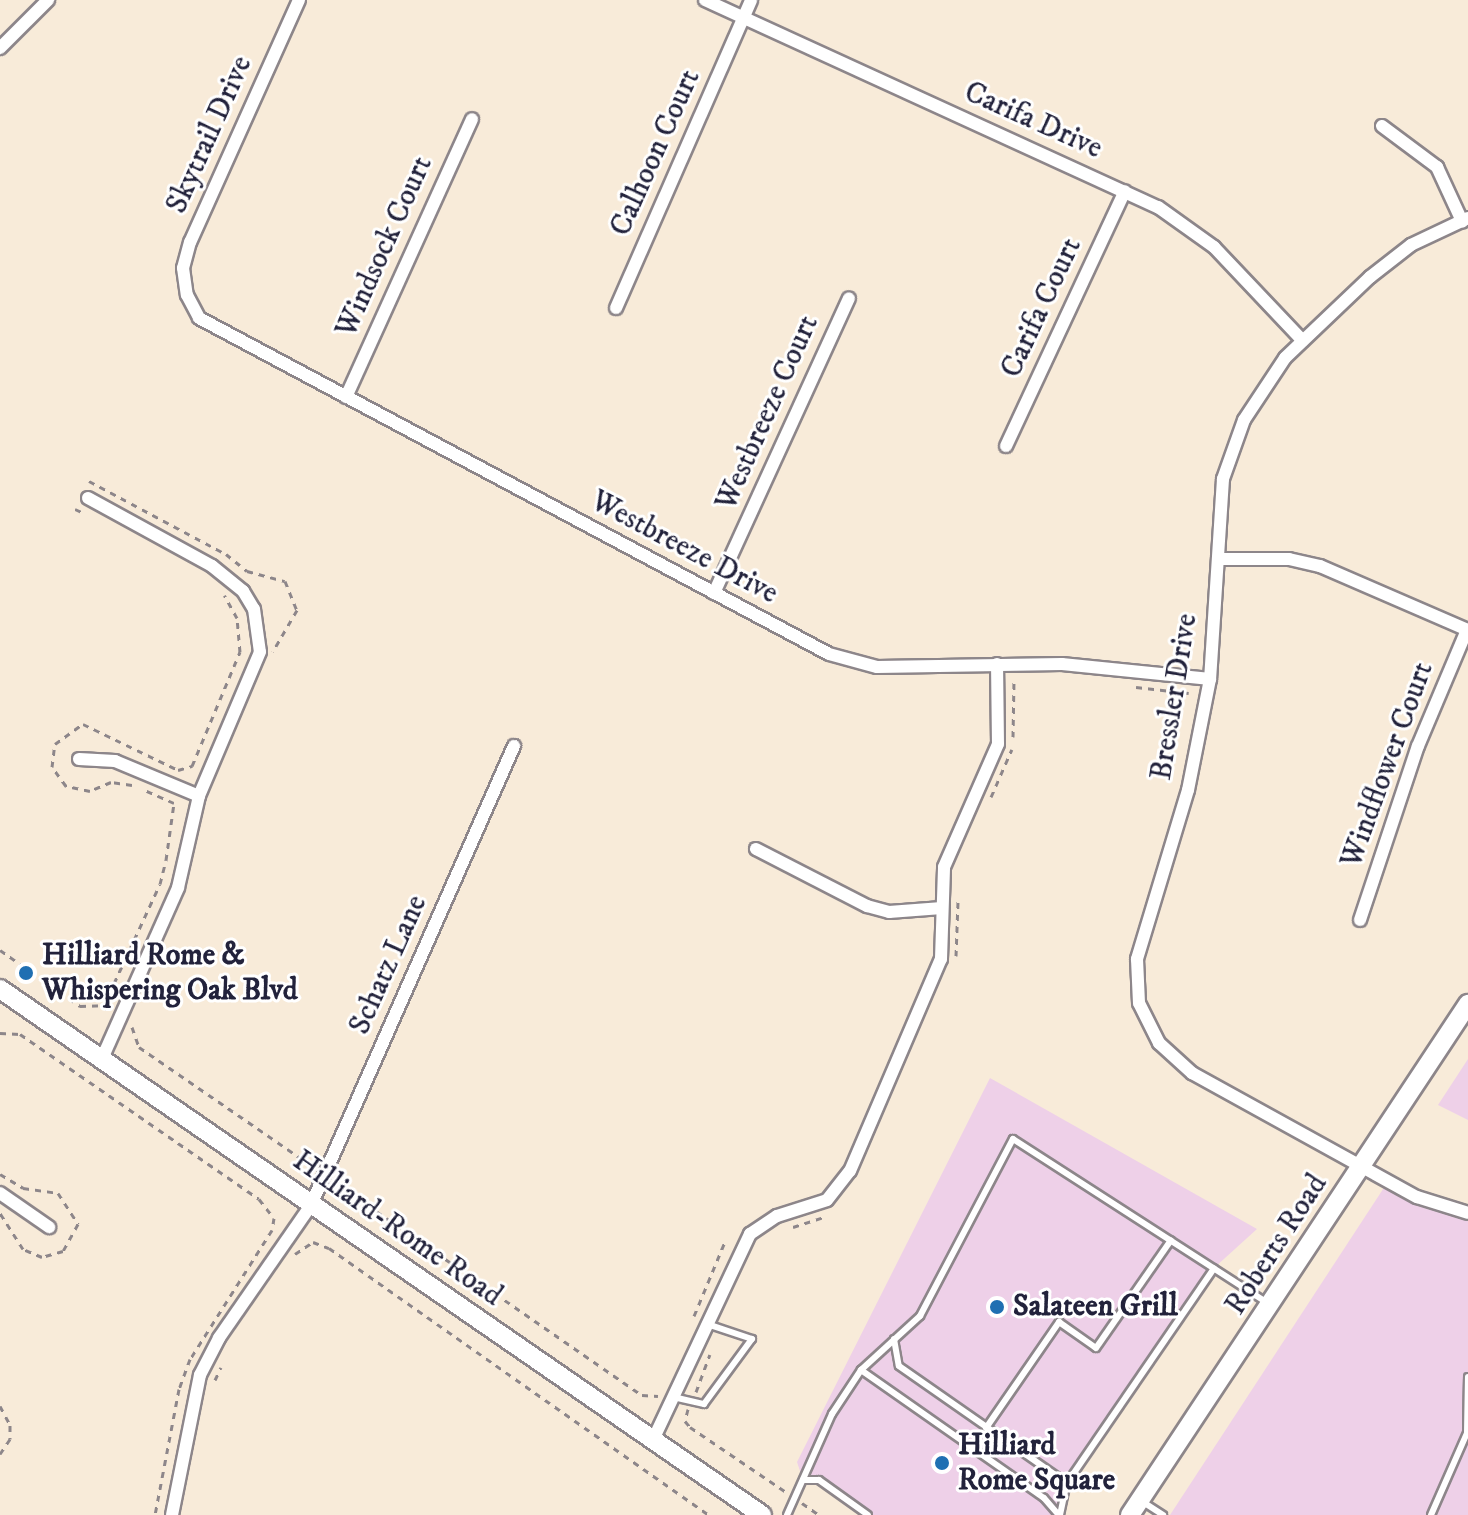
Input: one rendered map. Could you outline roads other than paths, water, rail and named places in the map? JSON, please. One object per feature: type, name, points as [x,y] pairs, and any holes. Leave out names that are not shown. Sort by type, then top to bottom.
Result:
[{"type":"main road","name":"Hilliard-Rome Road","points":[[1,990],[762,1515]]},
{"type":"main road","name":"Roberts Road","points":[[1134,1508],[1271,1306],[1467,1006]]},
{"type":"street","points":[[0,48],[48,0]]},
{"type":"street","name":"Skytrail Drive","points":[[187,295],[183,268],[190,242],[299,0]]},
{"type":"street","name":"Carifa Drive","points":[[705,0],[1125,191],[1199,233],[1303,341]]},
{"type":"street","name":"Calhoon Court","points":[[616,308],[751,0]]},
{"type":"street","name":"Windsock Court","points":[[346,397],[472,119]]},
{"type":"street","points":[[1382,126],[1437,167],[1465,220]]},
{"type":"street","name":"Carifa Court","points":[[1006,446],[1125,191]]},
{"type":"street","name":"Bressler Drive","points":[[1465,220],[1411,245],[1303,341],[1262,387],[1231,450],[1223,479],[1210,679],[1188,790],[1137,959],[1139,1003],[1159,1043],[1192,1073],[1417,1197],[1468,1213]]},
{"type":"street","name":"Westbreeze Drive","points":[[187,295],[199,318],[221,333],[803,642],[856,663],[897,668],[1062,664],[1210,679]]},
{"type":"street","name":"Westbreeze Court","points":[[714,593],[849,298]]},
{"type":"street","points":[[88,498],[212,566],[243,591],[258,627],[260,652],[253,678],[199,796],[178,888],[102,1059]]},
{"type":"street","points":[[1219,559],[1289,559],[1320,566],[1467,630]]},
{"type":"street","name":"Windflower Court","points":[[1360,920],[1418,746],[1467,630]]},
{"type":"street","points":[[653,1440],[667,1395],[707,1324],[750,1234],[777,1216],[827,1200],[850,1171],[941,959],[941,886],[950,848],[998,744],[997,664]]},
{"type":"street","name":"Schatz Lane","points":[[172,1515],[200,1375],[219,1338],[311,1205],[514,746]]},
{"type":"street","points":[[79,759],[115,761],[199,796]]},
{"type":"street","points":[[756,849],[867,906],[889,912],[942,908]]},
{"type":"street","points":[[0,1193],[49,1227]]},
{"type":"lane","points":[[787,1515],[832,1414],[861,1370],[920,1316],[1013,1139],[1271,1306]]},
{"type":"lane","points":[[986,1428],[1059,1322],[1096,1348],[1171,1240]]},
{"type":"lane","points":[[1059,1515],[1067,1483],[1214,1268]]},
{"type":"lane","points":[[667,1395],[704,1404],[752,1339],[707,1324]]},
{"type":"lane","points":[[894,1339],[899,1366],[1067,1483]]},
{"type":"lane","points":[[861,1370],[1044,1498],[1059,1515]]},
{"type":"lane","points":[[1431,1515],[1467,1433],[1468,1377]]},
{"type":"lane","points":[[803,1480],[819,1480],[868,1515]]},
{"type":"lane","points":[[1134,1508],[1163,1515]]},
{"type":"place","name":"Hilliard Rome & Whispering Oak Blvd","points":[[26,973]]},
{"type":"place","name":"Salateen Grill","points":[[997,1307]]},
{"type":"place","name":"Hilliard Rome Square","points":[[942,1463]]}]
